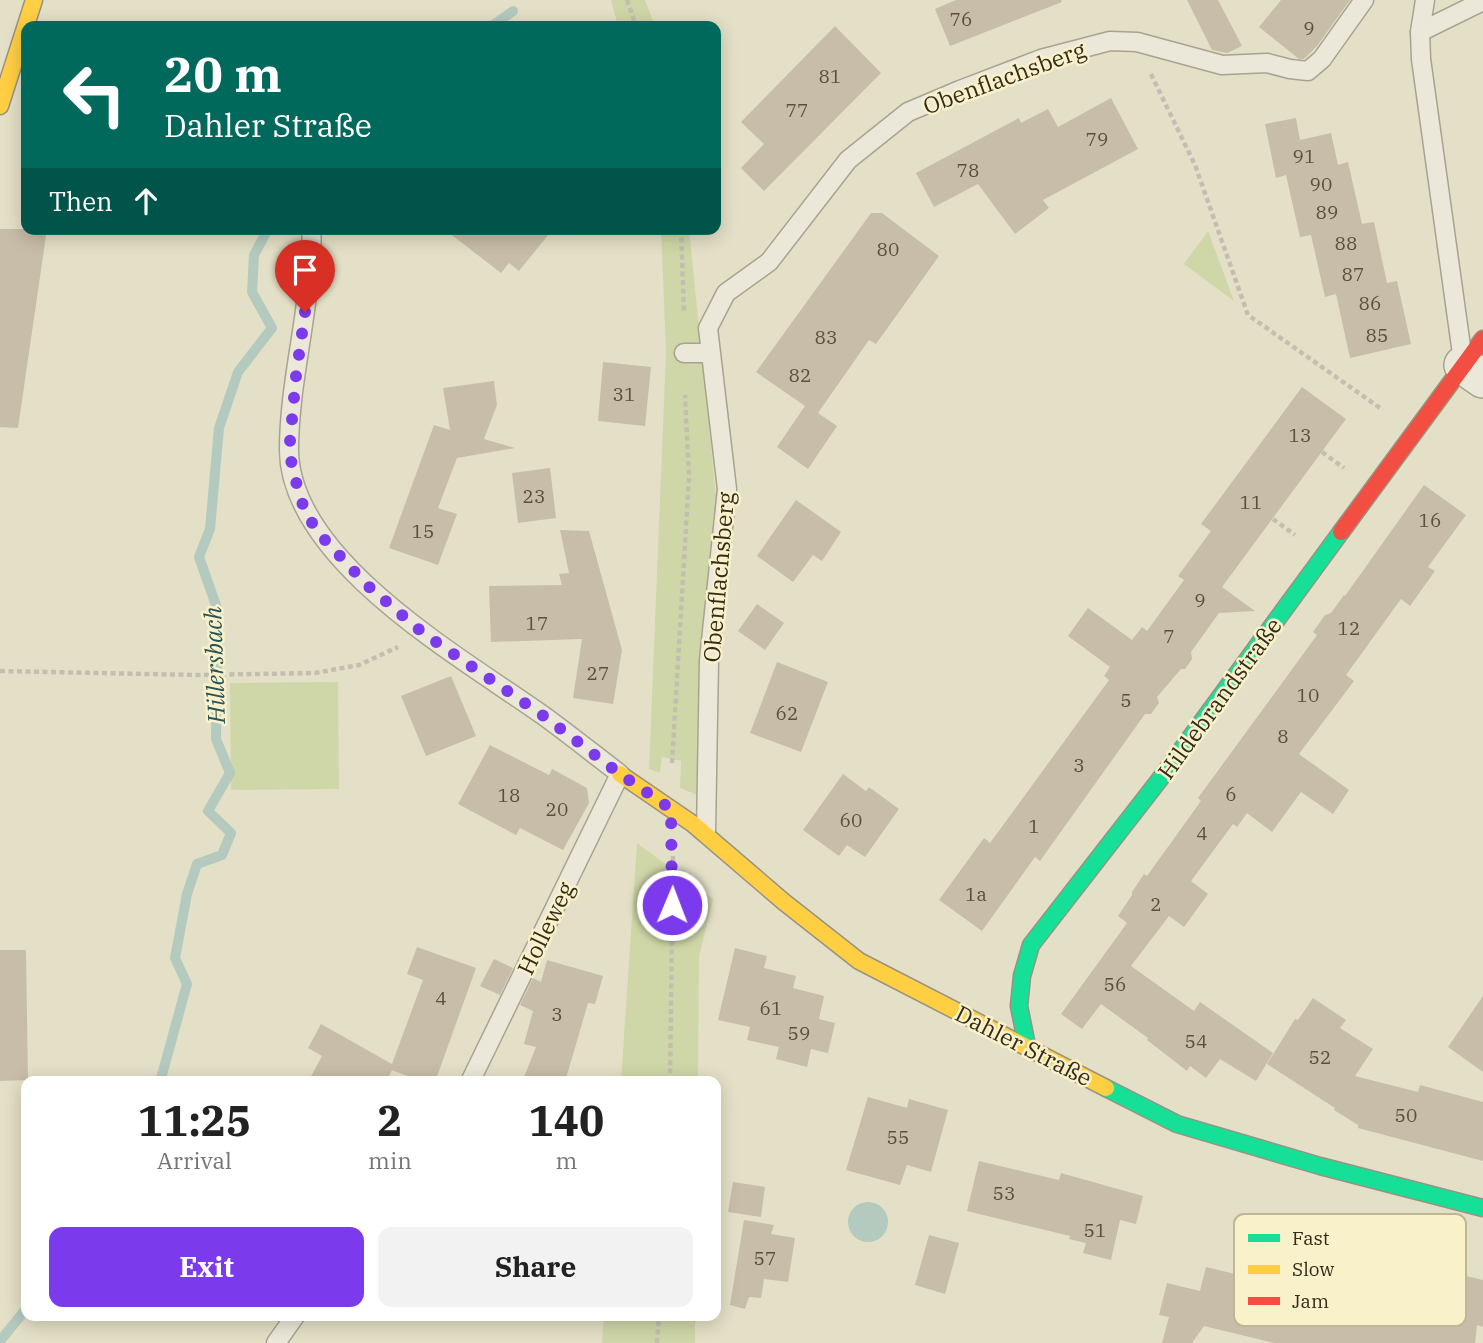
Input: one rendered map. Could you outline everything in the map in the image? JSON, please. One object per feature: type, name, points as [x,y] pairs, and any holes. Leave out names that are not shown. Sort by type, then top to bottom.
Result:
[{"type":"street","points":[[27,21],[34,0]]},
{"type":"street","points":[[0,106],[21,41]]},
{"type":"street","name":"Hildebrandstraße","points":[[1027,1046],[1018,1006],[1022,976],[1031,945],[1160,779],[1415,432],[1476,361]]},
{"type":"street","name":"Dahler Straße","points":[[620,774],[706,835],[859,961],[1177,1124],[1320,1166],[1483,1208]]},
{"type":"lane","name":"Obenflachsberg","points":[[706,835],[709,660],[727,489],[708,328],[726,293],[769,262],[848,160],[908,112],[1041,59],[1110,41],[1135,42],[1222,65],[1267,63],[1308,71],[1322,59],[1364,0]]},
{"type":"lane","points":[[1425,0],[1420,32],[1421,60],[1476,361]]},
{"type":"lane","points":[[1420,32],[1483,1]]},
{"type":"lane","points":[[311,235],[307,299],[289,452],[307,516],[324,539],[367,585],[423,633],[545,717],[620,774]]},
{"type":"lane","points":[[684,353],[709,353]]},
{"type":"lane","name":"Holleweg","points":[[473,1076],[620,774]]},
{"type":"lane","points":[[276,1343],[291,1321]]},
{"type":"path","points":[[627,0],[634,21]]},
{"type":"path","points":[[1135,42],[1195,165],[1248,315],[1415,432]]},
{"type":"path","points":[[670,1076],[673,854],[671,809],[689,477],[681,235]]},
{"type":"path","points":[[0,671],[197,675],[315,673],[359,665],[397,648]]},
{"type":"path","points":[[657,1343],[659,1321]]},
{"type":"green space","points":[[611,0],[645,0],[653,21],[617,21]]},
{"type":"green space","points":[[1208,231],[1234,301],[1184,264]]},
{"type":"green space","points":[[661,235],[690,235],[716,495],[697,795],[680,788],[681,761],[662,757],[660,773],[649,769],[666,352]]},
{"type":"green space","points":[[338,682],[339,789],[231,790],[230,683]]},
{"type":"green space","points":[[637,843],[713,899],[699,957],[698,1076],[621,1076]]},
{"type":"green space","points":[[604,1321],[695,1321],[695,1343],[602,1343]]},
{"type":"shaded area","points":[[868,1202],[882,1208],[888,1222],[882,1236],[868,1242],[854,1236],[848,1222],[854,1208]]},
{"type":"building","points":[[956,0],[1062,2],[950,46],[935,9]]},
{"type":"building","points":[[1187,0],[1218,0],[1242,46],[1227,53],[1212,50]]},
{"type":"building","points":[[1281,0],[1350,0],[1317,46],[1304,59],[1299,59],[1259,27]]},
{"type":"building","points":[[835,26],[881,73],[764,191],[741,168],[764,144],[741,122]]},
{"type":"building","points":[[1111,98],[1138,149],[1043,200],[1049,208],[1015,234],[978,184],[934,207],[916,173],[1019,118],[1021,123],[1048,109],[1058,127]]},
{"type":"building","points":[[1296,118],[1300,140],[1331,133],[1338,165],[1348,162],[1362,224],[1374,222],[1387,283],[1397,281],[1411,344],[1350,358],[1336,294],[1325,297],[1311,235],[1300,237],[1286,175],[1276,178],[1265,124]]},
{"type":"building","points":[[871,213],[882,213],[939,256],[876,344],[869,340],[818,413],[837,426],[808,469],[777,447],[805,406],[756,372]]},
{"type":"building","points":[[0,229],[21,229],[21,235],[46,235],[18,428],[0,427]]},
{"type":"building","points":[[452,235],[548,235],[519,271],[509,263],[501,273]]},
{"type":"building","points":[[603,362],[651,367],[645,426],[598,421]]},
{"type":"building","points":[[494,381],[497,405],[484,439],[515,448],[457,458],[438,508],[457,514],[438,565],[389,548],[434,425],[450,430],[443,388]]},
{"type":"building","points":[[1302,387],[1346,419],[1222,587],[1255,611],[1219,613],[1191,652],[1192,659],[1185,669],[1181,669],[1157,697],[1159,703],[1151,714],[1145,714],[1040,861],[1035,857],[982,931],[939,900],[984,838],[990,843],[1109,680],[1104,676],[1110,667],[1068,636],[1088,608],[1132,640],[1142,627],[1147,631],[1184,580],[1178,576],[1211,531],[1201,524]]},
{"type":"building","points":[[550,468],[556,518],[518,523],[512,473]]},
{"type":"building","points":[[1424,485],[1466,515],[1428,567],[1435,571],[1410,606],[1401,599],[1346,675],[1354,681],[1299,754],[1349,790],[1333,814],[1301,792],[1272,832],[1247,813],[1237,827],[1233,824],[1191,881],[1208,894],[1184,927],[1169,916],[1131,966],[1194,1011],[1200,1002],[1273,1053],[1256,1081],[1220,1059],[1206,1078],[1190,1066],[1187,1071],[1101,1004],[1082,1029],[1061,1014],[1127,923],[1118,916],[1132,892],[1144,874],[1147,876],[1201,801],[1198,798],[1317,635],[1313,632],[1325,615],[1331,613],[1345,596]]},
{"type":"building","points":[[796,500],[841,532],[822,561],[813,555],[793,582],[757,556]]},
{"type":"building","points":[[560,530],[589,531],[622,650],[613,704],[573,698],[582,639],[491,642],[489,586],[562,585],[559,574],[569,573]]},
{"type":"building","points":[[757,604],[784,623],[765,650],[738,631]]},
{"type":"building","points":[[777,662],[828,682],[801,752],[750,733]]},
{"type":"building","points":[[451,676],[476,736],[426,756],[401,696]]},
{"type":"building","points":[[490,745],[549,775],[552,769],[587,788],[589,803],[563,850],[520,828],[516,835],[458,804]]},
{"type":"building","points":[[843,774],[866,791],[869,787],[899,809],[865,857],[847,845],[839,856],[803,830]]},
{"type":"building","points":[[417,947],[476,968],[437,1076],[408,1076],[392,1070],[389,1076],[311,1076],[322,1056],[308,1048],[321,1024],[392,1064],[423,980],[407,974]]},
{"type":"building","points":[[735,948],[767,956],[764,968],[796,976],[793,988],[824,996],[819,1019],[835,1023],[828,1053],[811,1049],[807,1067],[776,1059],[779,1047],[747,1040],[750,1027],[718,1020]]},
{"type":"building","points":[[0,950],[26,950],[28,1076],[21,1076],[21,1080],[0,1081]]},
{"type":"building","points":[[494,959],[513,968],[500,995],[480,986]]},
{"type":"building","points":[[547,960],[603,976],[595,1004],[588,1003],[567,1076],[524,1076],[536,1047],[524,1044],[533,1011],[520,1005],[533,978],[541,982]]},
{"type":"building","points":[[1483,996],[1483,1072],[1448,1047]]},
{"type":"building","points":[[1313,998],[1346,1020],[1340,1028],[1373,1049],[1355,1076],[1418,1092],[1420,1085],[1483,1102],[1483,1161],[1358,1128],[1358,1125],[1334,1110],[1335,1108],[1267,1064],[1295,1019],[1298,1020]]},
{"type":"building","points":[[868,1097],[907,1108],[909,1099],[948,1110],[931,1172],[907,1165],[900,1185],[846,1170]]},
{"type":"building","points":[[979,1161],[1059,1180],[1061,1173],[1143,1196],[1136,1224],[1120,1220],[1111,1260],[1083,1253],[1086,1243],[1069,1239],[1070,1236],[967,1211]]},
{"type":"building","points":[[733,1182],[765,1187],[761,1217],[728,1212]]},
{"type":"building","points":[[744,1220],[774,1225],[771,1234],[795,1238],[788,1282],[764,1279],[761,1298],[749,1297],[745,1309],[730,1305]]},
{"type":"building","points":[[929,1235],[959,1243],[945,1294],[915,1285]]},
{"type":"building","points":[[1206,1267],[1234,1274],[1234,1326],[1466,1326],[1466,1276],[1483,1280],[1483,1327],[1477,1325],[1475,1343],[1274,1343],[1204,1326],[1192,1343],[1162,1343],[1169,1317],[1159,1315],[1167,1283],[1200,1291]]},
{"type":"waterway","name":"Hillersbach","points":[[499,21],[513,11]]},
{"type":"waterway","name":"Hillersbach","points":[[162,1076],[187,984],[175,958],[187,894],[197,864],[222,855],[231,833],[208,811],[230,773],[216,739],[218,611],[199,557],[210,529],[219,428],[238,372],[272,328],[252,292],[254,255],[265,235]]},
{"type":"waterway","name":"Hillersbach","points":[[0,1341],[21,1315]]},
{"type":"traffic: fast","points":[[1027,1046],[1019,1006],[1022,976],[1031,945],[1160,779],[1341,532]]},
{"type":"traffic: fast","points":[[1106,1088],[1177,1124],[1320,1166],[1483,1208]]},
{"type":"traffic: slow","points":[[27,21],[34,0]]},
{"type":"traffic: slow","points":[[0,106],[21,41]]},
{"type":"traffic: slow","points":[[620,774],[693,824],[784,902],[859,961],[1106,1088]]},
{"type":"traffic: jam","points":[[1341,532],[1483,339]]},
{"type":"route","points":[[305,312],[289,452],[292,471],[307,516],[324,539],[367,585],[423,633],[545,717],[671,809],[672,905]]}]
